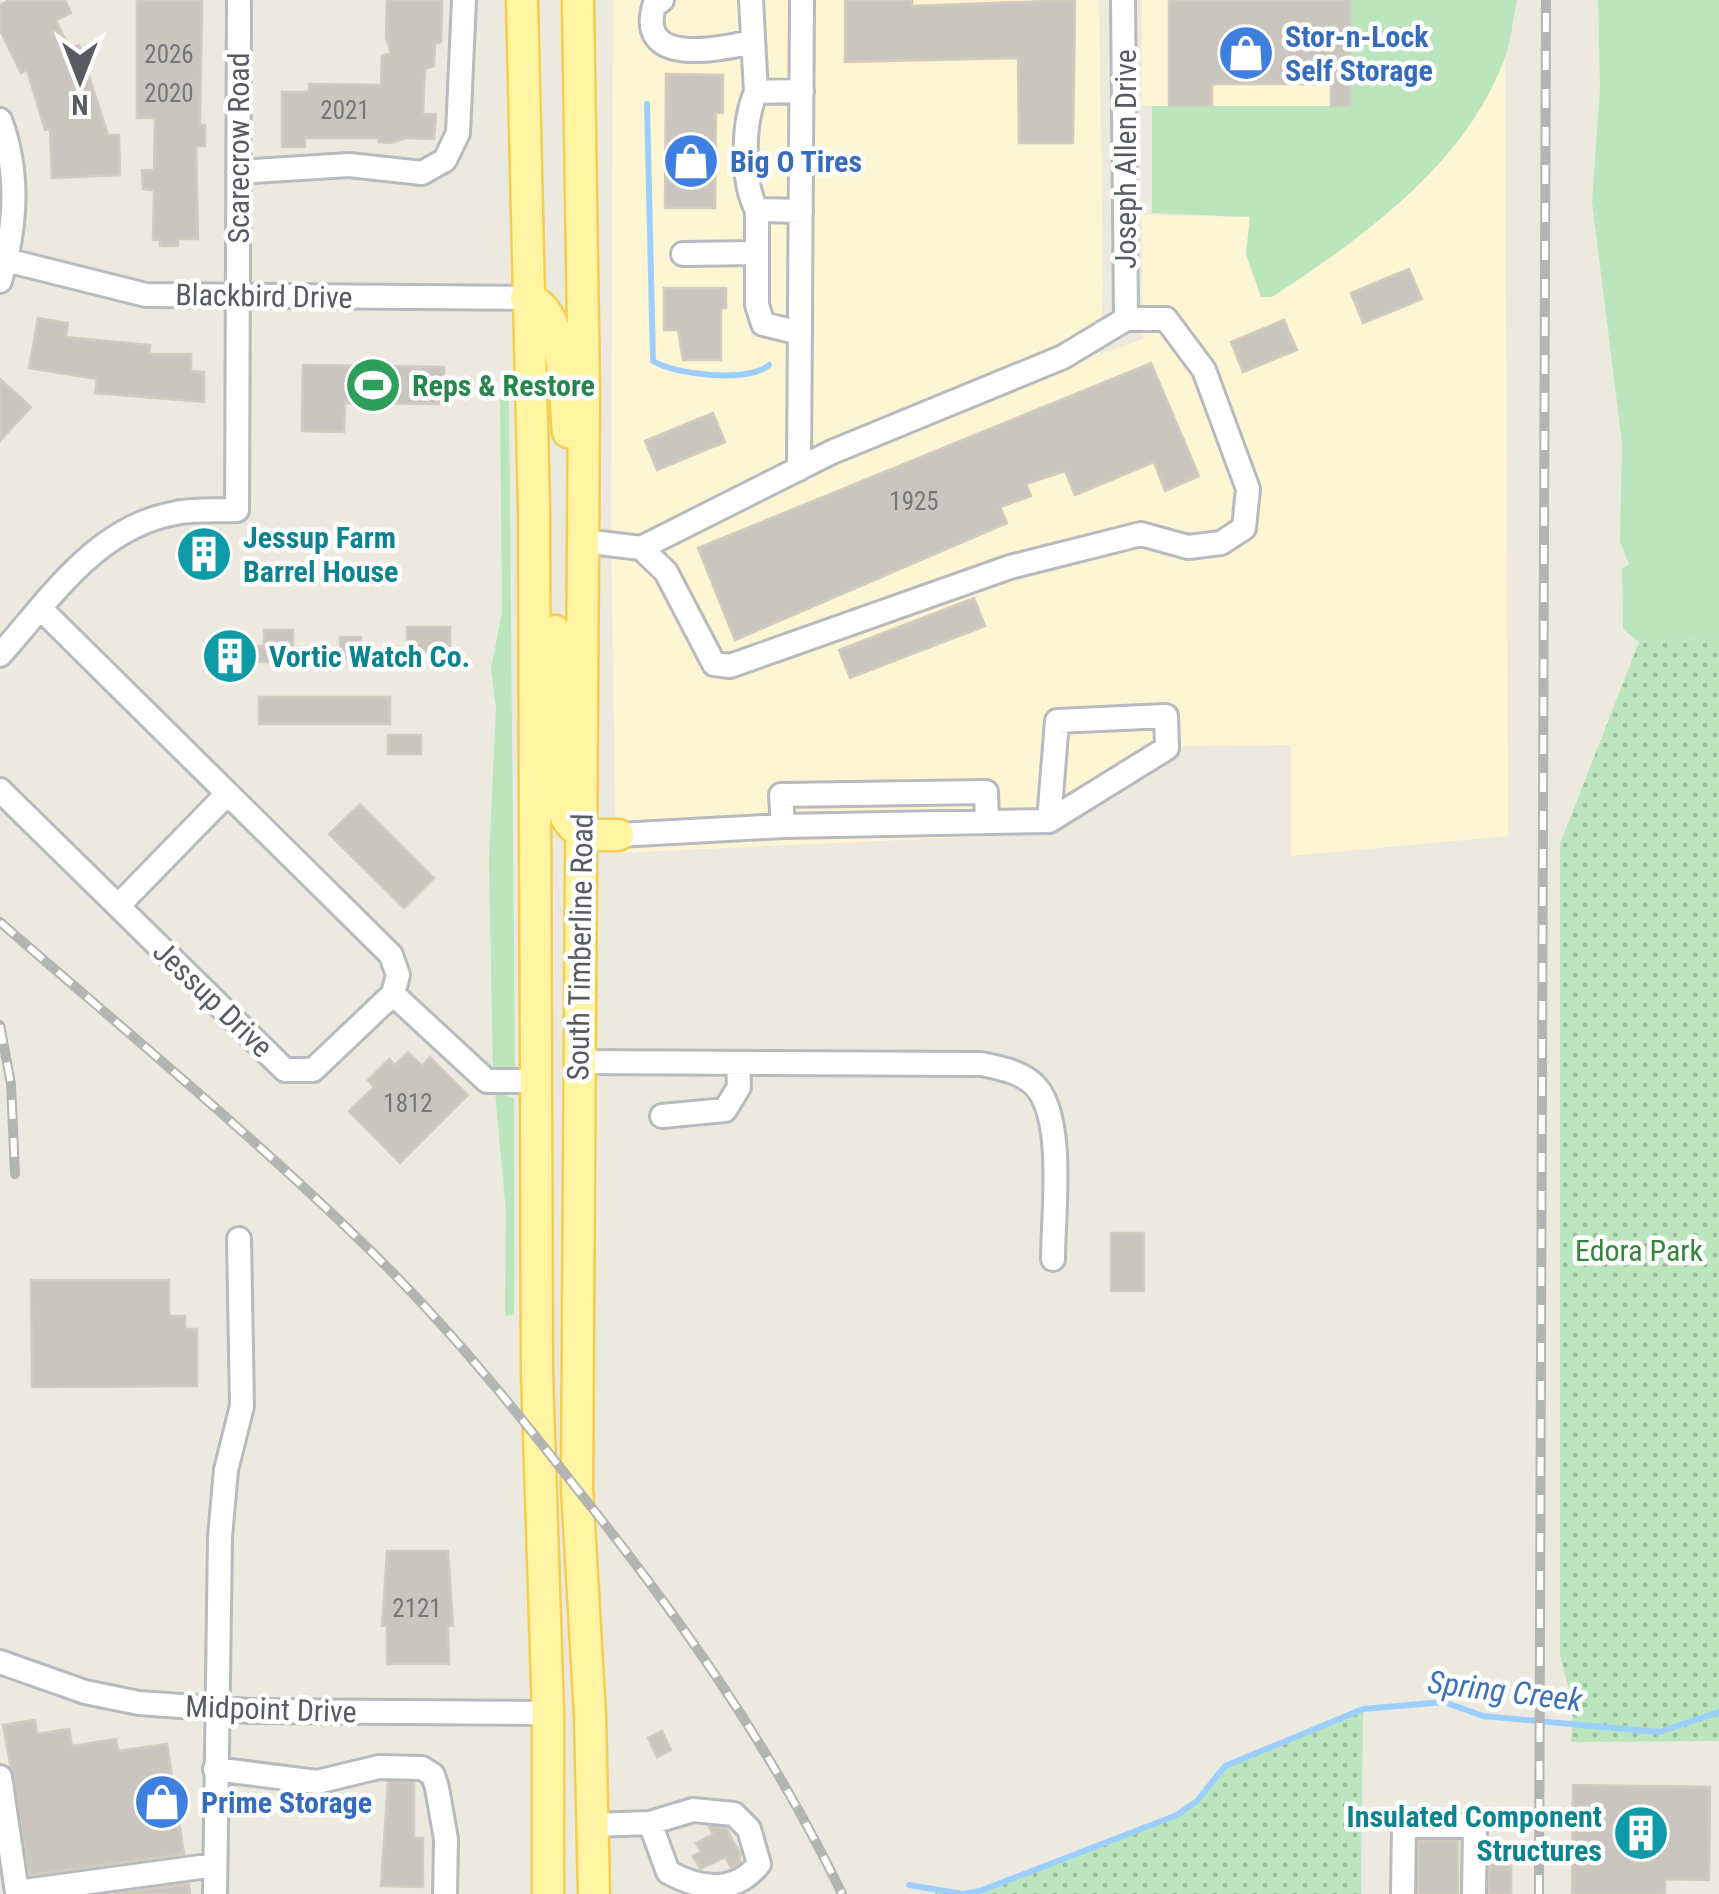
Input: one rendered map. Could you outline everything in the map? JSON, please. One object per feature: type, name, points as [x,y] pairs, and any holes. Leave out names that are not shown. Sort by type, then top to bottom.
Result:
[{"type":"main road","name":"South Timberline Road","points":[[522,0],[526,298],[534,510],[537,1373],[548,1713],[546,1888]]},
{"type":"main road","name":"South Timberline Road","points":[[578,0],[583,835],[577,1488],[594,1894]]},
{"type":"main road","points":[[526,298],[542,305],[554,321],[583,552]]},
{"type":"main road","points":[[534,510],[544,544],[554,620],[563,810],[571,827],[583,835],[618,835]]},
{"type":"street","name":"Scarecrow Road","points":[[238,296],[239,0]]},
{"type":"street","points":[[238,172],[349,166],[408,174],[434,168],[454,146],[458,133],[464,0]]},
{"type":"street","points":[[662,0],[654,6],[652,29],[656,40],[665,46],[720,49],[752,42]]},
{"type":"street","points":[[751,0],[752,42],[757,60],[756,92],[748,110],[748,178],[749,196],[757,210],[757,305],[763,324],[800,333]]},
{"type":"street","points":[[799,468],[802,0]]},
{"type":"street","name":"Joseph Allen Drive","points":[[1123,0],[1126,319]]},
{"type":"street","points":[[756,92],[802,91]]},
{"type":"street","points":[[0,120],[12,164],[14,204],[3,271]]},
{"type":"street","points":[[757,210],[801,211]]},
{"type":"street","points":[[684,254],[757,253]]},
{"type":"street","name":"Blackbird Drive","points":[[3,271],[146,295],[526,298]]},
{"type":"street","points":[[0,655],[100,544],[140,523],[177,512],[237,510],[238,296]]},
{"type":"street","points":[[583,552],[641,548],[799,468],[1063,358],[1126,319],[1166,319],[1204,370],[1248,488],[1244,528],[1221,543],[1188,547],[1141,534],[1010,567],[730,666],[714,664],[666,572],[641,548]]},
{"type":"street","points":[[41,610],[390,955],[398,975],[393,994],[487,1081],[538,1081]]},
{"type":"street","points":[[618,835],[783,826],[1049,821],[1167,748],[1166,716],[1057,720],[1049,821]]},
{"type":"street","name":"Jessup Drive","points":[[0,790],[285,1070],[313,1070],[393,994]]},
{"type":"street","points":[[118,906],[227,794]]},
{"type":"street","points":[[578,1062],[980,1064],[1020,1075],[1036,1087],[1052,1124],[1053,1258]]},
{"type":"street","points":[[662,1116],[726,1110],[739,1087],[738,1063]]},
{"type":"street","points":[[215,1894],[220,1538],[226,1470],[242,1406],[239,1239]]},
{"type":"street","name":"Midpoint Drive","points":[[0,1662],[85,1692],[139,1703],[215,1709],[548,1713]]},
{"type":"street","points":[[215,1770],[317,1782],[379,1767],[422,1768],[433,1775],[446,1839],[444,1894]]},
{"type":"street","points":[[0,1778],[10,1893],[215,1865]]},
{"type":"street","points":[[592,1825],[650,1823],[693,1810],[734,1814],[750,1829],[759,1864],[748,1880],[724,1889],[698,1889],[668,1872],[650,1823]]},
{"type":"street","points":[[1404,1894],[1404,1826],[1475,1826],[1474,1894]]},
{"type":"shaded area","points":[[613,0],[1099,0],[1103,289],[1099,355],[1143,339],[1142,215],[1250,217],[1246,254],[1261,297],[1484,102],[1505,58],[1508,836],[1291,856],[1291,745],[1185,746],[1090,810],[1032,834],[616,853],[611,529]]},
{"type":"shaded area","name":"Stor-n-Lock Self Storage","points":[[1142,0],[1350,0],[1350,106],[1142,106]]},
{"type":"green space","points":[[1350,0],[1517,0],[1506,53],[1487,98],[1437,165],[1407,196],[1340,250],[1272,297],[1261,297],[1246,254],[1250,217],[1152,213],[1152,106],[1349,106]]},
{"type":"green space","points":[[1598,0],[1719,0],[1719,638],[1639,642],[1623,629],[1622,569],[1629,564],[1620,542],[1622,443],[1592,202],[1600,88]]},
{"type":"green space","points":[[500,398],[509,398],[515,1069],[493,1074],[489,859],[496,708],[491,669],[502,612]]},
{"type":"green space","name":"Edora Park","points":[[1719,638],[1719,1741],[1571,1742],[1573,1705],[1560,1655],[1560,844],[1639,642]]},
{"type":"green space","points":[[495,1092],[514,1098],[514,1315],[505,1316],[506,1212]]},
{"type":"green space","points":[[1363,1709],[1361,1894],[963,1894],[980,1891],[1177,1815],[1197,1801],[1225,1766]]},
{"type":"green space","points":[[942,1889],[963,1894],[934,1894]]},
{"type":"building","points":[[10,0],[65,0],[71,13],[56,20],[69,49],[79,45],[108,135],[119,135],[120,175],[52,178],[50,129],[45,130],[27,70],[21,73],[0,30],[0,5]]},
{"type":"building","points":[[137,0],[202,0],[200,125],[205,125],[205,146],[196,146],[198,239],[178,239],[178,246],[160,246],[160,240],[153,240],[154,190],[143,189],[142,170],[154,170],[155,118],[137,118]]},
{"type":"building","points":[[387,0],[442,0],[441,42],[435,44],[434,66],[425,69],[423,114],[436,114],[434,139],[406,138],[390,143],[379,142],[379,138],[305,138],[305,147],[282,147],[282,92],[309,92],[309,84],[381,85],[382,56],[391,53],[386,37]]},
{"type":"building","points":[[845,0],[912,0],[912,6],[1075,0],[1073,143],[1019,143],[1018,58],[845,62]]},
{"type":"building","name":"Stor-n-Lock Self Storage","points":[[1169,0],[1350,0],[1350,106],[1331,106],[1331,84],[1212,84],[1212,106],[1169,106]]},
{"type":"building","name":"Big O Tires","points":[[666,74],[723,75],[723,113],[716,113],[715,208],[665,208]]},
{"type":"building","points":[[1409,269],[1422,299],[1363,323],[1351,293]]},
{"type":"building","points":[[664,288],[726,288],[726,308],[721,308],[721,360],[683,360],[678,330],[664,330]]},
{"type":"building","points":[[38,318],[68,323],[66,337],[150,345],[149,354],[191,354],[191,371],[204,372],[204,402],[95,393],[97,379],[29,368]]},
{"type":"building","points":[[1284,320],[1297,350],[1243,372],[1231,342]]},
{"type":"building","points":[[1151,363],[1199,476],[1165,491],[1154,462],[1075,495],[1065,471],[1026,484],[1031,496],[1000,507],[1007,523],[735,640],[698,548]]},
{"type":"building","name":"Reps & Restore","points":[[303,365],[444,367],[444,404],[345,403],[344,432],[302,431]]},
{"type":"building","points":[[0,379],[31,407],[0,441]]},
{"type":"building","points":[[713,413],[725,442],[657,470],[645,441]]},
{"type":"building","name":"Jessup Farm Barrel House","points":[[188,531],[220,531],[219,578],[188,577]]},
{"type":"building","points":[[974,598],[985,626],[850,678],[839,650]]},
{"type":"building","points":[[407,627],[450,627],[450,654],[407,654]]},
{"type":"building","points":[[264,630],[293,630],[293,662],[240,662],[240,666],[220,667],[220,646],[264,646]]},
{"type":"building","points":[[340,637],[361,637],[361,659],[340,659]]},
{"type":"building","points":[[259,697],[390,697],[390,724],[259,724]]},
{"type":"building","points":[[388,735],[421,735],[421,754],[388,754]]},
{"type":"building","points":[[360,804],[434,878],[404,908],[329,834]]},
{"type":"building","points":[[408,1052],[422,1066],[430,1057],[468,1095],[400,1163],[349,1111],[374,1087],[368,1080],[389,1059],[395,1065]]},
{"type":"building","points":[[1111,1233],[1144,1233],[1144,1291],[1111,1291]]},
{"type":"building","points":[[31,1280],[169,1280],[169,1316],[185,1316],[185,1329],[197,1329],[197,1386],[32,1387]]},
{"type":"building","points":[[387,1551],[448,1551],[453,1626],[448,1626],[449,1664],[387,1664],[387,1625],[382,1626]]},
{"type":"building","points":[[35,1720],[37,1734],[69,1729],[72,1746],[116,1739],[118,1751],[167,1744],[184,1854],[30,1875],[3,1725]]},
{"type":"building","points":[[662,1731],[671,1750],[657,1757],[648,1738]]},
{"type":"building","points":[[388,1782],[414,1783],[414,1838],[423,1838],[423,1887],[381,1886]]},
{"type":"building","name":"Insulated Component Structures","points":[[1573,1785],[1710,1787],[1709,1880],[1665,1879],[1665,1894],[1572,1894]]},
{"type":"building","points":[[709,1827],[726,1828],[740,1853],[740,1862],[731,1867],[725,1857],[700,1869],[693,1856],[701,1852],[696,1843],[713,1834]]},
{"type":"building","points":[[1419,1841],[1458,1841],[1458,1894],[1418,1894]]},
{"type":"building","points":[[1490,1842],[1511,1842],[1511,1894],[1489,1894]]},
{"type":"building","points":[[189,1884],[190,1894],[113,1894]]},
{"type":"waterway","points":[[647,104],[653,361],[712,375],[745,374],[769,365]]},
{"type":"waterway","name":"Spring Creek","points":[[909,1885],[963,1894],[980,1891],[1177,1815],[1197,1801],[1225,1766],[1363,1709],[1444,1702],[1483,1716],[1659,1732],[1719,1712]]},
{"type":"railway","points":[[1539,1894],[1546,0]]},
{"type":"railway","points":[[0,922],[296,1180],[390,1270],[463,1350],[615,1537],[687,1634],[754,1735],[842,1894]]},
{"type":"railway","points":[[0,1025],[11,1084],[15,1174]]},
{"type":"place","name":"Stor-n-Lock Self Storage","points":[[1246,53]]},
{"type":"place","name":"Big O Tires","points":[[691,161]]},
{"type":"place","name":"Reps & Restore","points":[[373,385]]},
{"type":"place","name":"Jessup Farm Barrel House","points":[[204,554]]},
{"type":"place","name":"Vortic Watch Co.","points":[[230,656]]},
{"type":"place","name":"Prime Storage","points":[[162,1802]]},
{"type":"place","name":"Insulated Component Structures","points":[[1641,1833]]}]
